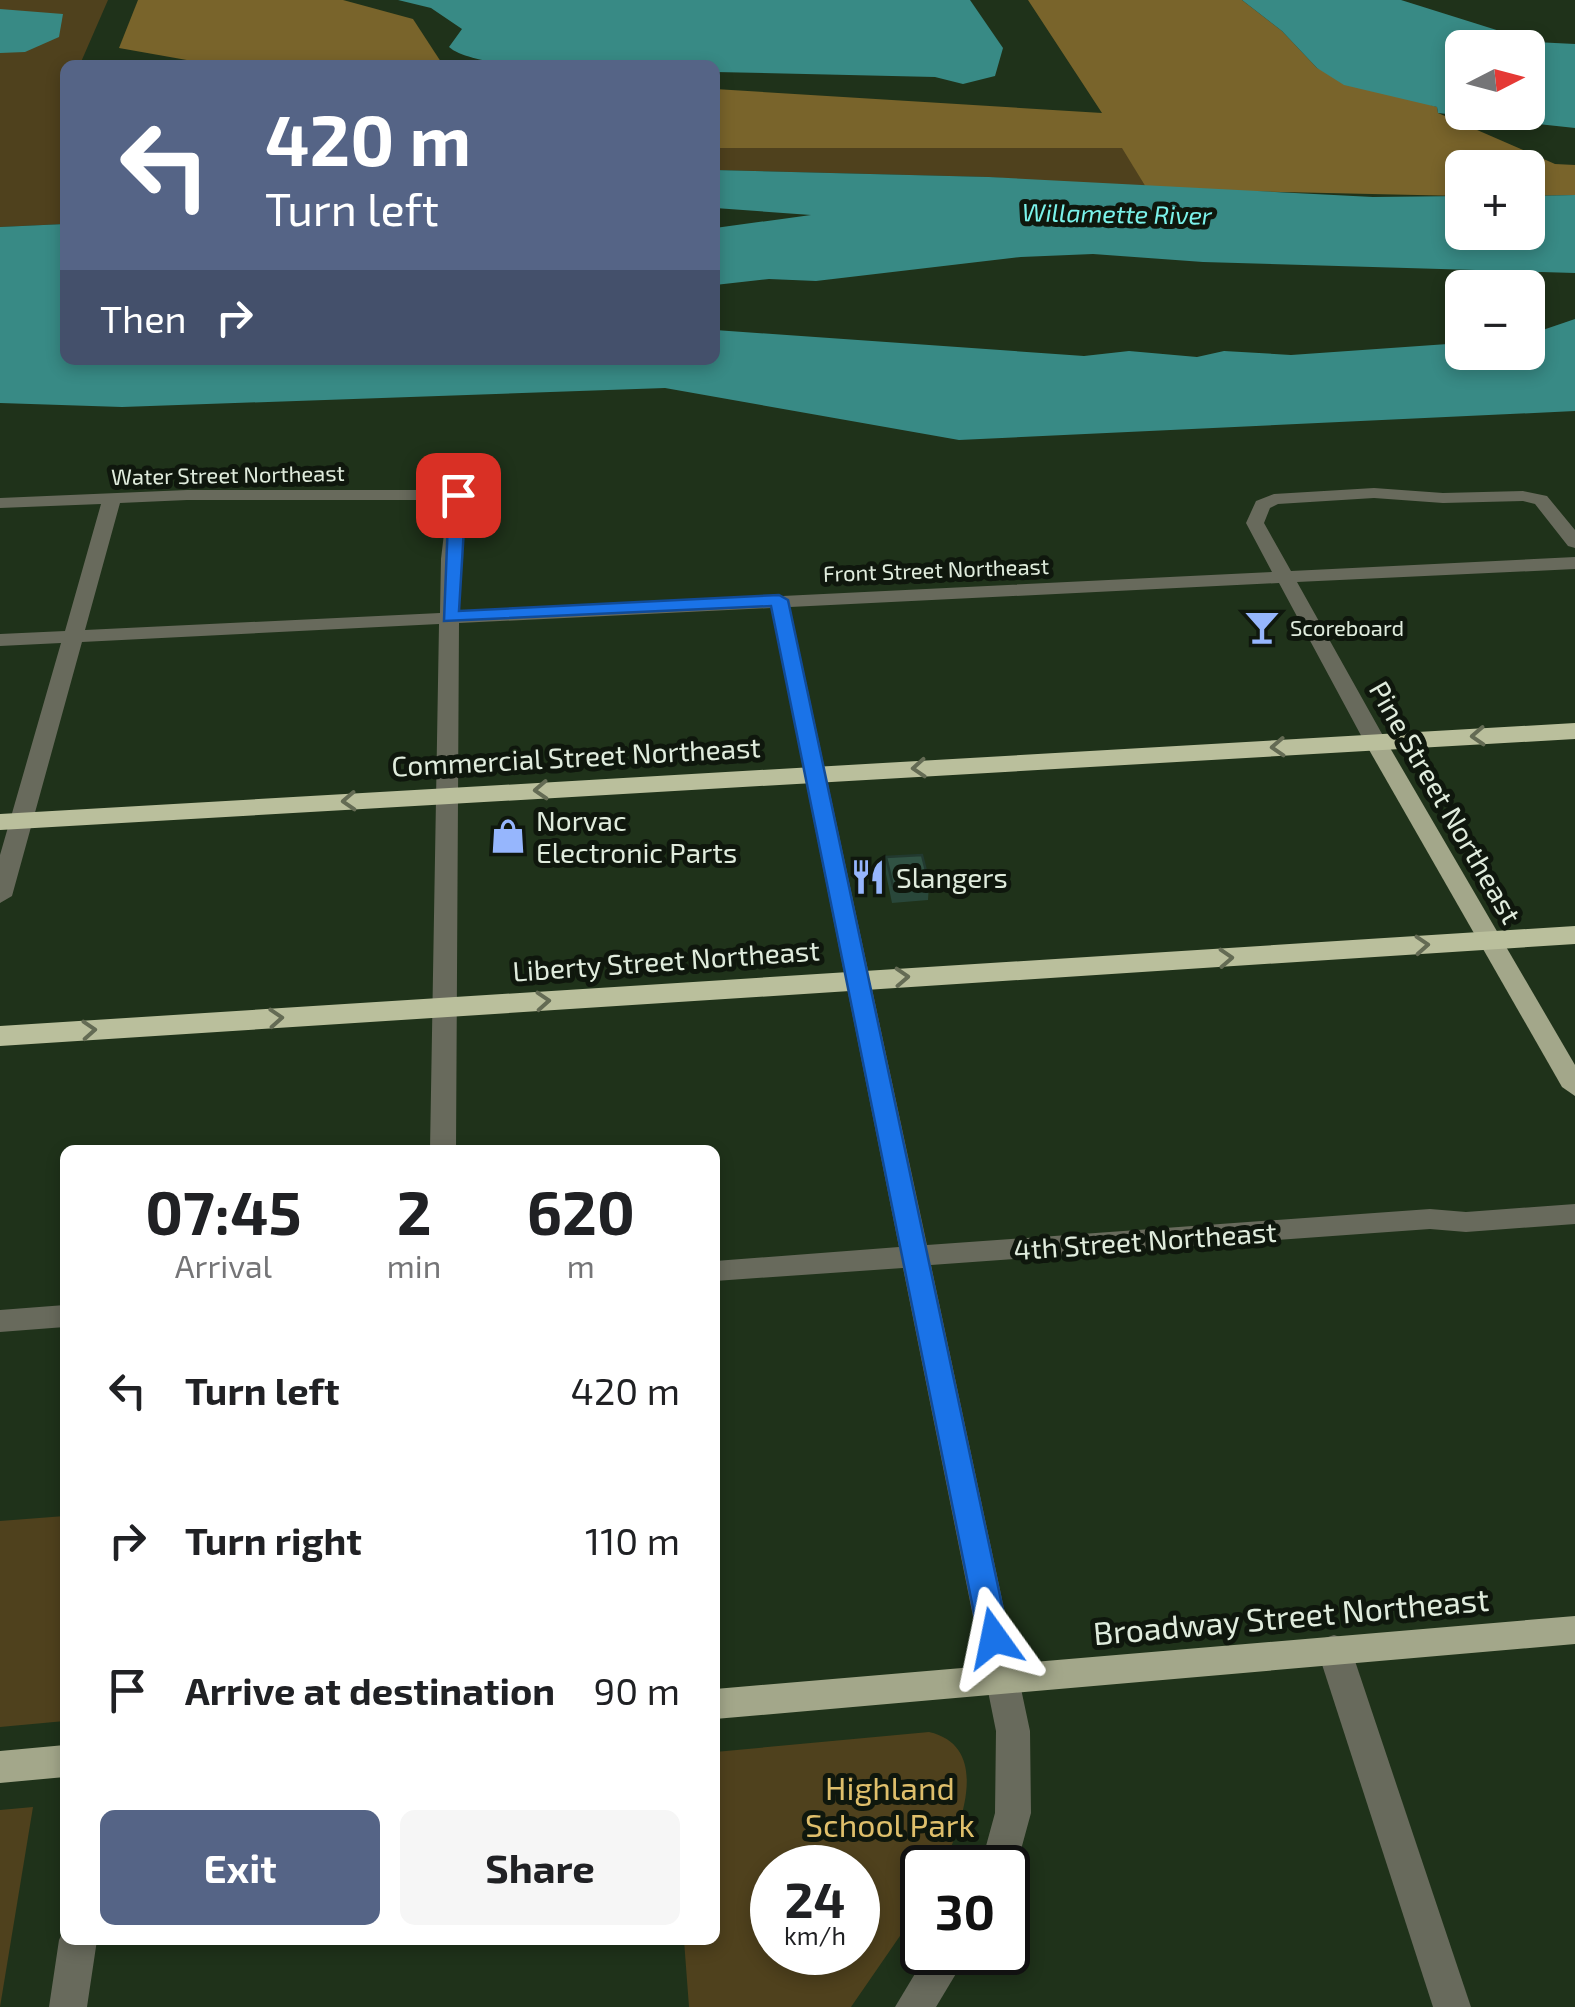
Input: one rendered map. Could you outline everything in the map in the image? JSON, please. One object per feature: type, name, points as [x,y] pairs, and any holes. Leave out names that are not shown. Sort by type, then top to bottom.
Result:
[{"type":"highway","name":"Commercial Street Northeast","points":[[10,822],[1575,731]]},
{"type":"highway","name":"Liberty Street Northeast","points":[[0,1036],[1575,935]]},
{"type":"main road","name":"Pine Street Northeast","points":[[1375,742],[1575,1086]]},
{"type":"main road","name":"Broadway Street Northeast","points":[[720,1704],[1575,1630]]},
{"type":"main road","points":[[0,1767],[60,1761]]},
{"type":"street","name":"Pine Street Northeast","points":[[1375,742],[1255,523],[1256,513],[1274,499],[1374,493],[1541,500],[1575,542]]},
{"type":"street","name":"Water Street Northeast","points":[[0,504],[112,498],[458,495],[450,617]]},
{"type":"street","points":[[0,896],[10,822],[73,637],[112,498]]},
{"type":"street","name":"Front Street Northeast","points":[[0,640],[1575,564]]},
{"type":"street","points":[[779,600],[1002,1678],[1015,1766],[1013,1813],[1004,1845]]},
{"type":"street","points":[[443,1145],[450,617]]},
{"type":"street","name":"4th Street Northeast","points":[[720,1271],[1430,1219],[1466,1222],[1575,1214]]},
{"type":"street","points":[[0,1321],[60,1316]]},
{"type":"street","points":[[1334,1649],[1452,2007]]},
{"type":"street","points":[[68,2007],[77,1945]]},
{"type":"street","points":[[914,2007],[935,1975]]},
{"type":"green space","points":[[0,0],[108,0],[82,60],[60,60],[60,224],[0,227]]},
{"type":"green space","points":[[720,95],[1123,148],[1147,189],[989,177],[720,170]]},
{"type":"green space","points":[[60,1516],[60,1721],[0,1727],[0,1521]]},
{"type":"green space","name":"Highland School Park","points":[[929,1732],[949,1740],[961,1754],[966,1790],[952,1845],[900,1845],[900,1936],[880,1965],[880,1845],[750,1845],[750,1975],[873,1975],[851,2007],[689,2007],[684,1945],[720,1945],[720,1752]]},
{"type":"green space","points":[[33,1807],[0,2007],[0,1810]]},
{"type":"shaded area","points":[[138,0],[343,0],[413,19],[440,60],[187,60],[119,48]]},
{"type":"shaded area","points":[[1028,0],[1242,0],[1282,31],[1317,68],[1437,107],[1438,113],[1445,116],[1445,130],[1477,130],[1523,150],[1445,150],[1445,196],[1147,189],[1122,148],[720,148],[720,89],[1102,113]]},
{"type":"shaded area","points":[[1545,160],[1575,165],[1575,195],[1545,196]]},
{"type":"water","points":[[398,0],[970,0],[1003,48],[995,76],[963,84],[935,77],[720,72],[720,60],[488,60],[449,47],[462,29],[431,8]]},
{"type":"water","points":[[1242,0],[1401,0],[1497,30],[1445,30],[1445,114],[1438,113],[1437,107],[1344,85],[1317,68],[1282,31]]},
{"type":"water","points":[[0,9],[63,14],[59,37],[25,52],[0,53]]},
{"type":"water","points":[[1545,42],[1575,44],[1575,128],[1545,125]]},
{"type":"water","name":"Willamette River","points":[[720,170],[989,177],[1373,197],[1445,196],[1445,250],[1545,250],[1545,196],[1575,195],[1575,273],[1203,262],[1093,254],[1021,257],[816,281],[769,279],[720,284],[720,227],[811,215],[720,208]]},
{"type":"water","points":[[60,224],[60,365],[720,365],[720,330],[1084,356],[1129,351],[1197,357],[1224,351],[1291,355],[1445,344],[1445,370],[1545,370],[1545,329],[1575,319],[1575,411],[959,440],[665,388],[122,407],[0,403],[0,227]]},
{"type":"building","points":[[922,855],[929,883],[893,886],[886,857]]},
{"type":"place","name":"Scoreboard","points":[[1262,627]]},
{"type":"place","name":"Norvac Electronic Parts","points":[[508,836]]},
{"type":"place","name":"Slangers","points":[[868,877]]},
{"type":"route","points":[[458,495],[450,560],[450,617],[779,600],[994,1638]]}]
